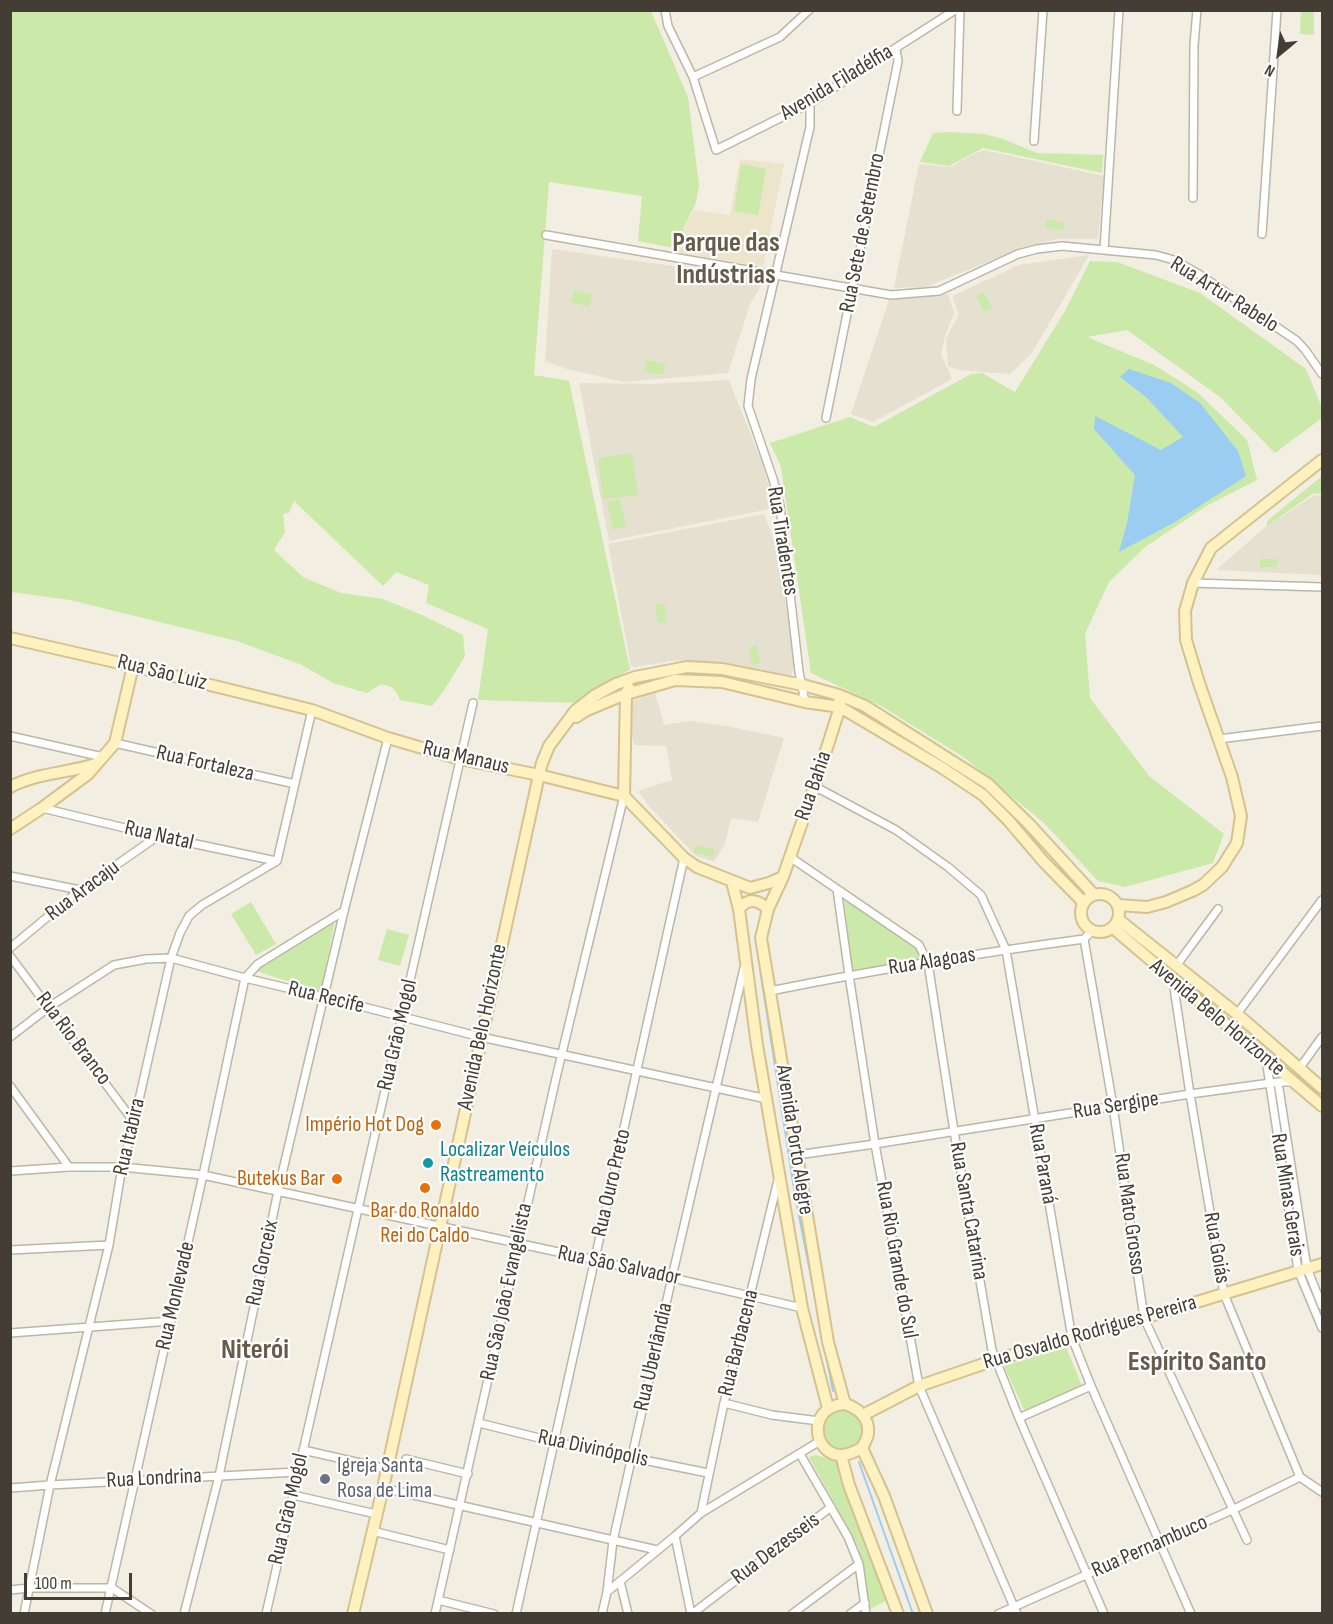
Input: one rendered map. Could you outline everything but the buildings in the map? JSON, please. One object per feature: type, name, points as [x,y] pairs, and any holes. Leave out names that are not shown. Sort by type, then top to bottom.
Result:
[{"type":"main road","points":[[1118,905],[1147,907],[1192,891],[1203,885],[1222,867],[1236,843],[1241,816],[1232,777],[1186,640],[1185,611],[1193,583],[1211,548],[1323,460]]},
{"type":"main road","name":"Rua São Luiz","points":[[10,638],[312,710]]},
{"type":"main road","points":[[10,828],[88,774],[115,743],[133,666]]},
{"type":"main road","name":"Avenida Belo Horizonte","points":[[353,1614],[383,1488],[539,775],[549,746],[574,711],[594,696],[616,684],[635,677],[687,667],[722,669],[839,695],[865,706],[988,784],[1029,824],[1094,895]]},
{"type":"main road","points":[[635,677],[626,694],[624,796],[684,858],[698,867],[750,888],[769,884],[783,876]]},
{"type":"main road","name":"Avenida Belo Horizonte","points":[[563,726],[585,711],[626,694],[675,680],[722,682],[805,702],[840,707],[941,767],[983,795],[1084,903]]},
{"type":"main road","name":"Rua Bahia","points":[[783,876],[840,707],[839,695]]},
{"type":"main road","name":"Rua Manaus","points":[[312,710],[388,738],[460,759],[624,796]]},
{"type":"main road","points":[[10,787],[40,777],[80,770],[101,760]]},
{"type":"main road","name":"Avenida Porto Alegre","points":[[783,876],[768,909],[761,938],[828,1342],[845,1404]]},
{"type":"main road","name":"Avenida Porto Alegre","points":[[732,882],[739,909],[757,1045],[802,1308],[828,1408]]},
{"type":"main road","points":[[1103,894],[1111,897],[1120,911],[1116,924],[1102,932],[1088,935],[1081,910],[1084,903],[1094,895],[1103,894]]},
{"type":"main road","points":[[739,909],[743,904],[752,900],[758,901],[768,909]]},
{"type":"main road","name":"Avenida Belo Horizonte","points":[[1116,924],[1176,966],[1237,1014],[1323,1089]]},
{"type":"main road","name":"Avenida Belo Horizonte","points":[[1116,924],[1173,981],[1323,1106]]},
{"type":"main road","name":"Rua Osvaldo Rodrigues Pereira","points":[[863,1415],[920,1386],[995,1360],[1323,1264]]},
{"type":"main road","points":[[845,1404],[854,1407],[863,1415],[868,1434],[862,1448],[841,1455],[830,1452],[823,1446],[818,1435],[819,1421],[828,1408],[845,1404]]},
{"type":"main road","points":[[862,1448],[884,1496],[927,1614]]},
{"type":"main road","points":[[841,1455],[849,1485],[898,1614]]},
{"type":"street","points":[[665,10],[668,26],[693,76],[780,37],[809,10]]},
{"type":"street","name":"Avenida Filadélfia","points":[[693,76],[716,150],[810,103],[955,10]]},
{"type":"street","points":[[957,111],[960,10]]},
{"type":"street","points":[[1034,141],[1043,10]]},
{"type":"street","points":[[1104,250],[1119,10]]},
{"type":"street","points":[[1193,198],[1194,45],[1197,10]]},
{"type":"street","points":[[1262,234],[1277,10]]},
{"type":"street","name":"Rua Sete de Setembro","points":[[826,418],[897,61],[896,49]]},
{"type":"street","name":"Rua Tiradentes","points":[[805,702],[799,672],[780,506],[774,479],[747,406],[751,379],[810,127],[810,103]]},
{"type":"street","name":"Rua Artur Rabelo","points":[[546,235],[891,295],[939,291],[1018,254],[1037,249],[1062,246],[1156,255],[1174,260],[1197,273],[1297,341],[1320,364],[1323,374]]},
{"type":"street","points":[[1193,583],[1323,587]]},
{"type":"street","name":"Rua Grão Mogol","points":[[266,1614],[473,703]]},
{"type":"street","points":[[277,861],[312,710]]},
{"type":"street","points":[[1219,739],[1323,726]]},
{"type":"street","points":[[10,736],[101,760]]},
{"type":"street","name":"Rua Gorceix","points":[[184,1614],[219,1476],[278,1191],[344,911],[388,738]]},
{"type":"street","name":"Rua Fortaleza","points":[[115,743],[295,784]]},
{"type":"street","name":"Rua Paraná","points":[[814,786],[896,830],[948,867],[981,895],[1006,950],[1072,1338],[1191,1614]]},
{"type":"street","name":"Rua São João Evangelista","points":[[435,1614],[468,1474],[517,1244],[624,796]]},
{"type":"street","name":"Rua Natal","points":[[42,808],[277,861]]},
{"type":"street","name":"Rua Aracaju","points":[[10,948],[80,890],[158,836]]},
{"type":"street","name":"Rua Santa Catarina","points":[[790,857],[919,945],[928,963],[992,1350],[1104,1614]]},
{"type":"street","name":"Rua Ouro Preto","points":[[516,1614],[684,858]]},
{"type":"street","name":"Rua Itabira","points":[[24,1614],[50,1485],[109,1245],[122,1167],[171,958],[189,916],[202,905],[277,861]]},
{"type":"street","points":[[10,876],[80,890]]},
{"type":"street","name":"Rua Rio Grande do Sul","points":[[837,889],[876,1144],[920,1386],[1015,1610]]},
{"type":"street","points":[[1237,1014],[1323,900]]},
{"type":"street","points":[[1176,966],[1218,909]]},
{"type":"street","points":[[245,978],[258,964],[344,911]]},
{"type":"street","name":"Rua Alagoas","points":[[770,991],[849,975],[1088,935]]},
{"type":"street","name":"Rua Mato Grosso","points":[[1088,935],[1144,1318],[1247,1540]]},
{"type":"street","name":"Rua Rio Branco","points":[[10,956],[134,1122]]},
{"type":"street","name":"Rua Recife","points":[[10,1037],[49,1007],[114,965],[146,959],[171,958],[481,1037],[766,1099]]},
{"type":"street","name":"Rua Uberlândia","points":[[602,1614],[607,1593],[613,1541],[746,962]]},
{"type":"street","name":"Rua Monlevade","points":[[105,1614],[245,978]]},
{"type":"street","name":"Rua Goiás","points":[[1173,981],[1224,1294],[1300,1477]]},
{"type":"street","points":[[1299,1069],[1323,1037]]},
{"type":"street","name":"Rua Minas Gerais","points":[[1266,1059],[1303,1269],[1323,1328]]},
{"type":"street","name":"Rua Minas Gerais","points":[[1278,1082],[1303,1269],[1323,1306]]},
{"type":"street","name":"Rua Sergipe","points":[[797,1155],[1190,1094],[1292,1082]]},
{"type":"street","points":[[10,1086],[69,1167]]},
{"type":"street","name":"Rua São Salvador","points":[[10,1172],[69,1167],[122,1167],[203,1175],[672,1277],[802,1308]]},
{"type":"street","name":"Rua Barbacena","points":[[701,1514],[724,1403],[780,1174]]},
{"type":"street","points":[[10,1250],[109,1245]]},
{"type":"street","points":[[10,1333],[171,1320]]},
{"type":"street","points":[[1019,1418],[1091,1386]]},
{"type":"street","points":[[724,1403],[772,1415],[819,1421]]},
{"type":"street","name":"Rua Divinópolis","points":[[479,1423],[555,1442],[708,1473]]},
{"type":"street","points":[[607,1593],[701,1514],[820,1441]]},
{"type":"street","points":[[303,1450],[387,1469]]},
{"type":"street","points":[[800,1454],[848,1537],[859,1564],[866,1614]]},
{"type":"street","points":[[405,1459],[468,1474]]},
{"type":"street","name":"Rua Londrina","points":[[10,1488],[297,1472]]},
{"type":"street","points":[[1300,1477],[1323,1492]]},
{"type":"street","name":"Rua Pernambuco","points":[[998,1614],[1015,1610],[1087,1574],[1233,1510],[1300,1477]]},
{"type":"street","points":[[383,1488],[657,1551]]},
{"type":"street","points":[[293,1495],[376,1514]]},
{"type":"street","name":"Rua Dezesseis","points":[[692,1614],[831,1507]]},
{"type":"street","points":[[372,1532],[450,1551]]},
{"type":"street","points":[[675,1536],[692,1614]]},
{"type":"street","points":[[792,1614],[859,1564]]},
{"type":"street","points":[[620,1581],[628,1614]]},
{"type":"street","points":[[10,1590],[112,1588],[151,1614]]},
{"type":"street","points":[[438,1600],[494,1614]]},
{"type":"street","points":[[850,1614],[865,1603]]},
{"type":"shaded area","points":[[984,150],[1104,176],[1098,239],[1057,239],[1025,247],[925,287],[894,288],[919,164],[951,167]]},
{"type":"shaded area","points":[[740,159],[784,164],[763,267],[676,252],[681,235],[694,210],[730,215]]},
{"type":"shaded area","points":[[552,249],[765,279],[750,304],[728,373],[624,382],[567,369],[545,361]]},
{"type":"shaded area","points":[[1089,255],[1032,353],[1010,374],[958,370],[948,366],[946,338],[959,314],[952,296],[1019,265]]},
{"type":"shaded area","points":[[948,294],[954,313],[941,354],[952,379],[873,422],[851,414],[889,300]]},
{"type":"shaded area","points":[[729,380],[764,468],[775,508],[609,541],[579,383],[652,384]]},
{"type":"shaded area","points":[[1315,495],[1322,496],[1322,575],[1216,570],[1264,528]]},
{"type":"shaded area","points":[[764,514],[779,554],[794,665],[791,676],[720,663],[669,661],[631,666],[608,544]]},
{"type":"shaded area","points":[[655,692],[664,725],[690,721],[784,738],[758,822],[731,818],[725,844],[714,862],[695,855],[638,791],[672,780],[666,746],[634,745],[629,718],[632,701]]},
{"type":"green space","points":[[1301,10],[1314,11],[1314,35],[1300,34]]},
{"type":"green space","points":[[11,11],[651,11],[688,97],[699,185],[696,203],[674,248],[638,241],[642,196],[549,182],[534,375],[569,381],[630,669],[580,703],[478,700],[488,629],[426,603],[429,585],[396,572],[383,586],[294,501],[289,513],[283,514],[285,532],[274,550],[303,577],[341,593],[383,599],[463,635],[465,656],[432,706],[400,700],[391,687],[381,684],[367,693],[333,683],[302,665],[237,641],[70,600],[11,592]]},
{"type":"green space","points":[[933,133],[985,134],[1037,153],[1103,155],[1102,173],[983,148],[949,166],[920,162]]},
{"type":"green space","points":[[741,164],[766,169],[758,215],[734,211]]},
{"type":"green space","points":[[1047,219],[1065,223],[1063,231],[1045,227]]},
{"type":"green space","points":[[1090,261],[1117,262],[1200,293],[1306,369],[1322,408],[1322,418],[1275,453],[1220,397],[1127,330],[1087,337],[1154,365],[1197,392],[1247,440],[1257,480],[1208,505],[1145,547],[1109,582],[1085,634],[1090,698],[1149,776],[1224,834],[1213,863],[1125,887],[1098,881],[1045,824],[965,758],[883,707],[811,673],[781,467],[770,443],[850,417],[874,427],[971,374],[982,373],[1015,392],[1065,311]]},
{"type":"green space","points":[[574,290],[592,295],[589,307],[571,302]]},
{"type":"green space","points":[[984,292],[992,308],[984,312],[976,296]]},
{"type":"green space","points":[[646,360],[665,364],[663,375],[644,372]]},
{"type":"green space","points":[[632,453],[638,495],[603,499],[598,458]]},
{"type":"green space","points":[[1322,476],[1322,494],[1314,493],[1267,526],[1267,521]]},
{"type":"green space","points":[[620,499],[626,527],[613,530],[607,502]]},
{"type":"green space","points":[[1260,559],[1277,559],[1277,567],[1260,567]]},
{"type":"green space","points":[[664,603],[666,622],[658,623],[655,605]]},
{"type":"green space","points":[[757,645],[760,664],[752,665],[749,647]]},
{"type":"green space","points":[[696,845],[715,849],[713,857],[694,853]]},
{"type":"green space","points":[[844,899],[917,949],[922,961],[852,972]]},
{"type":"green space","points":[[251,902],[276,944],[256,955],[231,914]]},
{"type":"green space","points":[[335,920],[321,992],[256,971]]},
{"type":"green space","points":[[387,929],[409,935],[400,966],[378,960]]},
{"type":"green space","points":[[1066,1347],[1082,1386],[1025,1412],[1004,1366]]},
{"type":"green space","points":[[851,1409],[864,1425],[863,1437],[857,1446],[851,1449],[836,1448],[825,1438],[822,1431],[824,1420],[832,1410]]},
{"type":"green space","points":[[816,1455],[837,1462],[886,1601],[868,1610],[859,1548],[809,1457]]},
{"type":"water","points":[[1129,369],[1171,383],[1200,403],[1238,451],[1246,476],[1175,522],[1119,552],[1127,523],[1135,475],[1094,429],[1095,416],[1161,450],[1183,437],[1146,397],[1120,377]]},
{"type":"waterway","points":[[760,969],[795,1195],[819,1318]]},
{"type":"waterway","points":[[825,1350],[833,1391]]},
{"type":"waterway","points":[[859,1462],[913,1614]]},
{"type":"place","name":"Império Hot Dog","points":[[436,1125]]},
{"type":"place","name":"Localizar Veículos Rastreamento","points":[[428,1163]]},
{"type":"place","name":"Butekus Bar","points":[[337,1179]]},
{"type":"place","name":"Bar do Ronaldo Rei do Caldo","points":[[425,1188]]},
{"type":"place","name":"Igreja Santa Rosa de Lima","points":[[325,1479]]},
{"type":"district","name":"Parque das Indústrias","points":[[726,260]]},
{"type":"district","name":"Niterói","points":[[255,1351]]},
{"type":"district","name":"Espírito Santo","points":[[1197,1363]]}]
